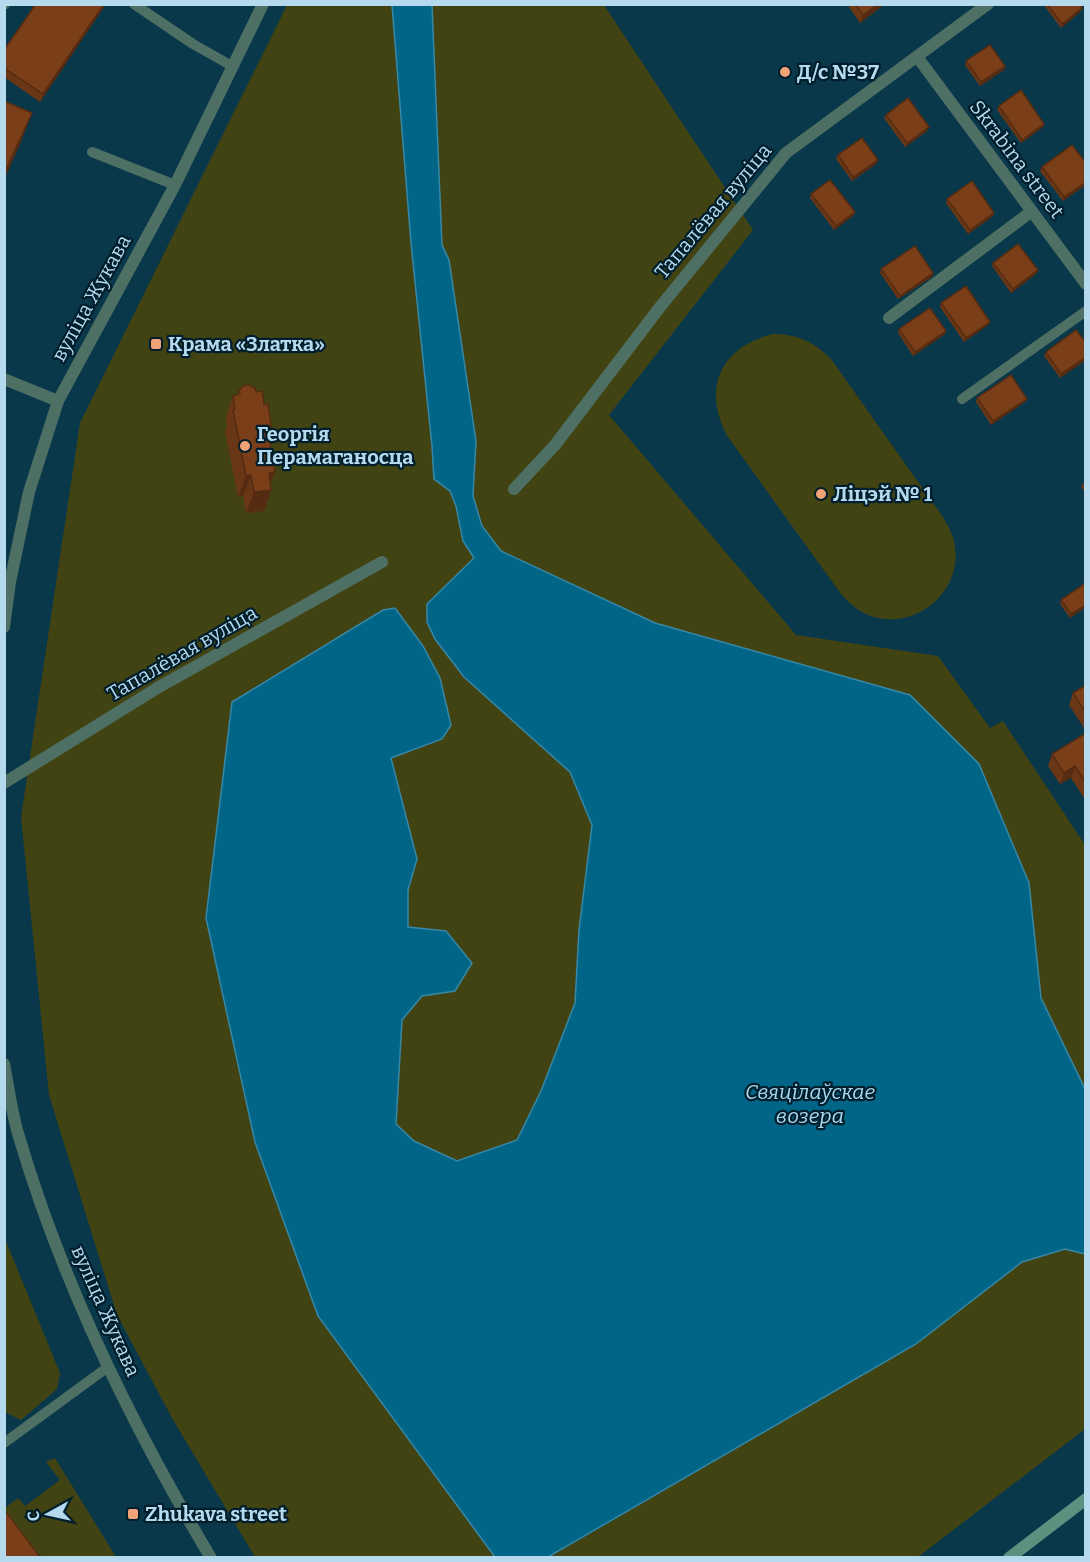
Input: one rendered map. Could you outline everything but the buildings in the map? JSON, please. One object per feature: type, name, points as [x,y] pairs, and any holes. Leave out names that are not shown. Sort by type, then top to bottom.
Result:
[{"type":"main road","points":[[1009,1557],[1086,1499]]},
{"type":"street","name":"вуліца Жукава","points":[[4,627],[10,582],[29,492],[58,401],[175,185],[262,4]]},
{"type":"street","name":"Тапалёвая вуліца","points":[[514,489],[555,445],[660,307],[786,153],[918,58],[988,4]]},
{"type":"street","name":"Skrabina street","points":[[918,58],[1086,284]]},
{"type":"street","points":[[889,318],[1032,211]]},
{"type":"street","points":[[4,378],[58,401]]},
{"type":"street","name":"Тапалёвая вуліца","points":[[4,783],[159,687],[382,562]]},
{"type":"street","name":"вуліца Жукава","points":[[4,1064],[19,1138],[61,1263],[108,1367],[174,1496],[211,1557]]},
{"type":"lane","points":[[134,4],[193,44],[232,66]]},
{"type":"lane","points":[[92,152],[175,185]]},
{"type":"lane","points":[[962,399],[1086,311]]},
{"type":"lane","points":[[4,1443],[108,1367]]},
{"type":"shaded area","points":[[287,5],[392,5],[411,243],[434,479],[450,491],[456,506],[463,541],[474,558],[427,604],[464,677],[570,772],[592,825],[579,930],[575,1003],[541,1091],[517,1140],[457,1161],[414,1141],[396,1124],[402,1020],[422,996],[455,991],[446,932],[408,927],[408,890],[417,859],[391,758],[442,739],[440,678],[423,646],[395,608],[383,610],[232,702],[206,918],[255,1142],[318,1316],[495,1557],[255,1557],[172,1418],[117,1315],[49,1095],[21,817],[80,423]]},
{"type":"shaded area","points":[[432,5],[604,5],[753,230],[609,415],[796,635],[938,656],[990,728],[1003,721],[1085,845],[1085,1089],[1041,998],[1029,883],[979,764],[910,695],[655,623],[501,551],[482,526],[473,496],[476,441],[449,260],[442,245]]},
{"type":"shaded area","points":[[772,334],[789,335],[804,340],[831,359],[943,517],[953,539],[955,564],[950,581],[942,595],[930,606],[899,619],[883,619],[866,614],[846,600],[728,437],[720,420],[716,403],[720,373],[739,349]]},
{"type":"shaded area","points":[[5,1239],[60,1373],[57,1389],[21,1420],[5,1412]]},
{"type":"shaded area","points":[[1065,1249],[1085,1254],[1085,1429],[918,1557],[548,1558],[916,1344],[1022,1262]]},
{"type":"shaded area","points":[[55,1458],[116,1557],[27,1557],[5,1533],[5,1508],[18,1498],[25,1506],[60,1480],[46,1462]]},
{"type":"water","name":"Свяцілаўскае возера","points":[[392,5],[432,5],[442,245],[449,260],[476,441],[473,496],[482,526],[501,551],[655,623],[910,695],[979,764],[1029,883],[1041,998],[1085,1089],[1085,1254],[1065,1249],[1022,1262],[916,1344],[548,1557],[495,1557],[318,1316],[255,1142],[206,918],[232,702],[383,610],[395,608],[423,646],[440,678],[451,725],[442,739],[391,758],[417,859],[408,890],[408,927],[446,931],[472,963],[455,991],[422,996],[402,1020],[396,1124],[414,1141],[457,1161],[517,1140],[541,1091],[575,1003],[579,930],[592,825],[570,772],[464,677],[435,639],[427,622],[427,604],[474,558],[463,541],[456,506],[450,491],[434,479],[411,243]]},
{"type":"place","name":"Д/с №37","points":[[785,72]]},
{"type":"place","name":"Крама «Златка»","points":[[156,344]]},
{"type":"place","name":"Георгія Перамаганосца","points":[[245,446]]},
{"type":"place","name":"Ліцэй № 1","points":[[821,494]]},
{"type":"place","name":"Zhukava street","points":[[133,1514]]}]
